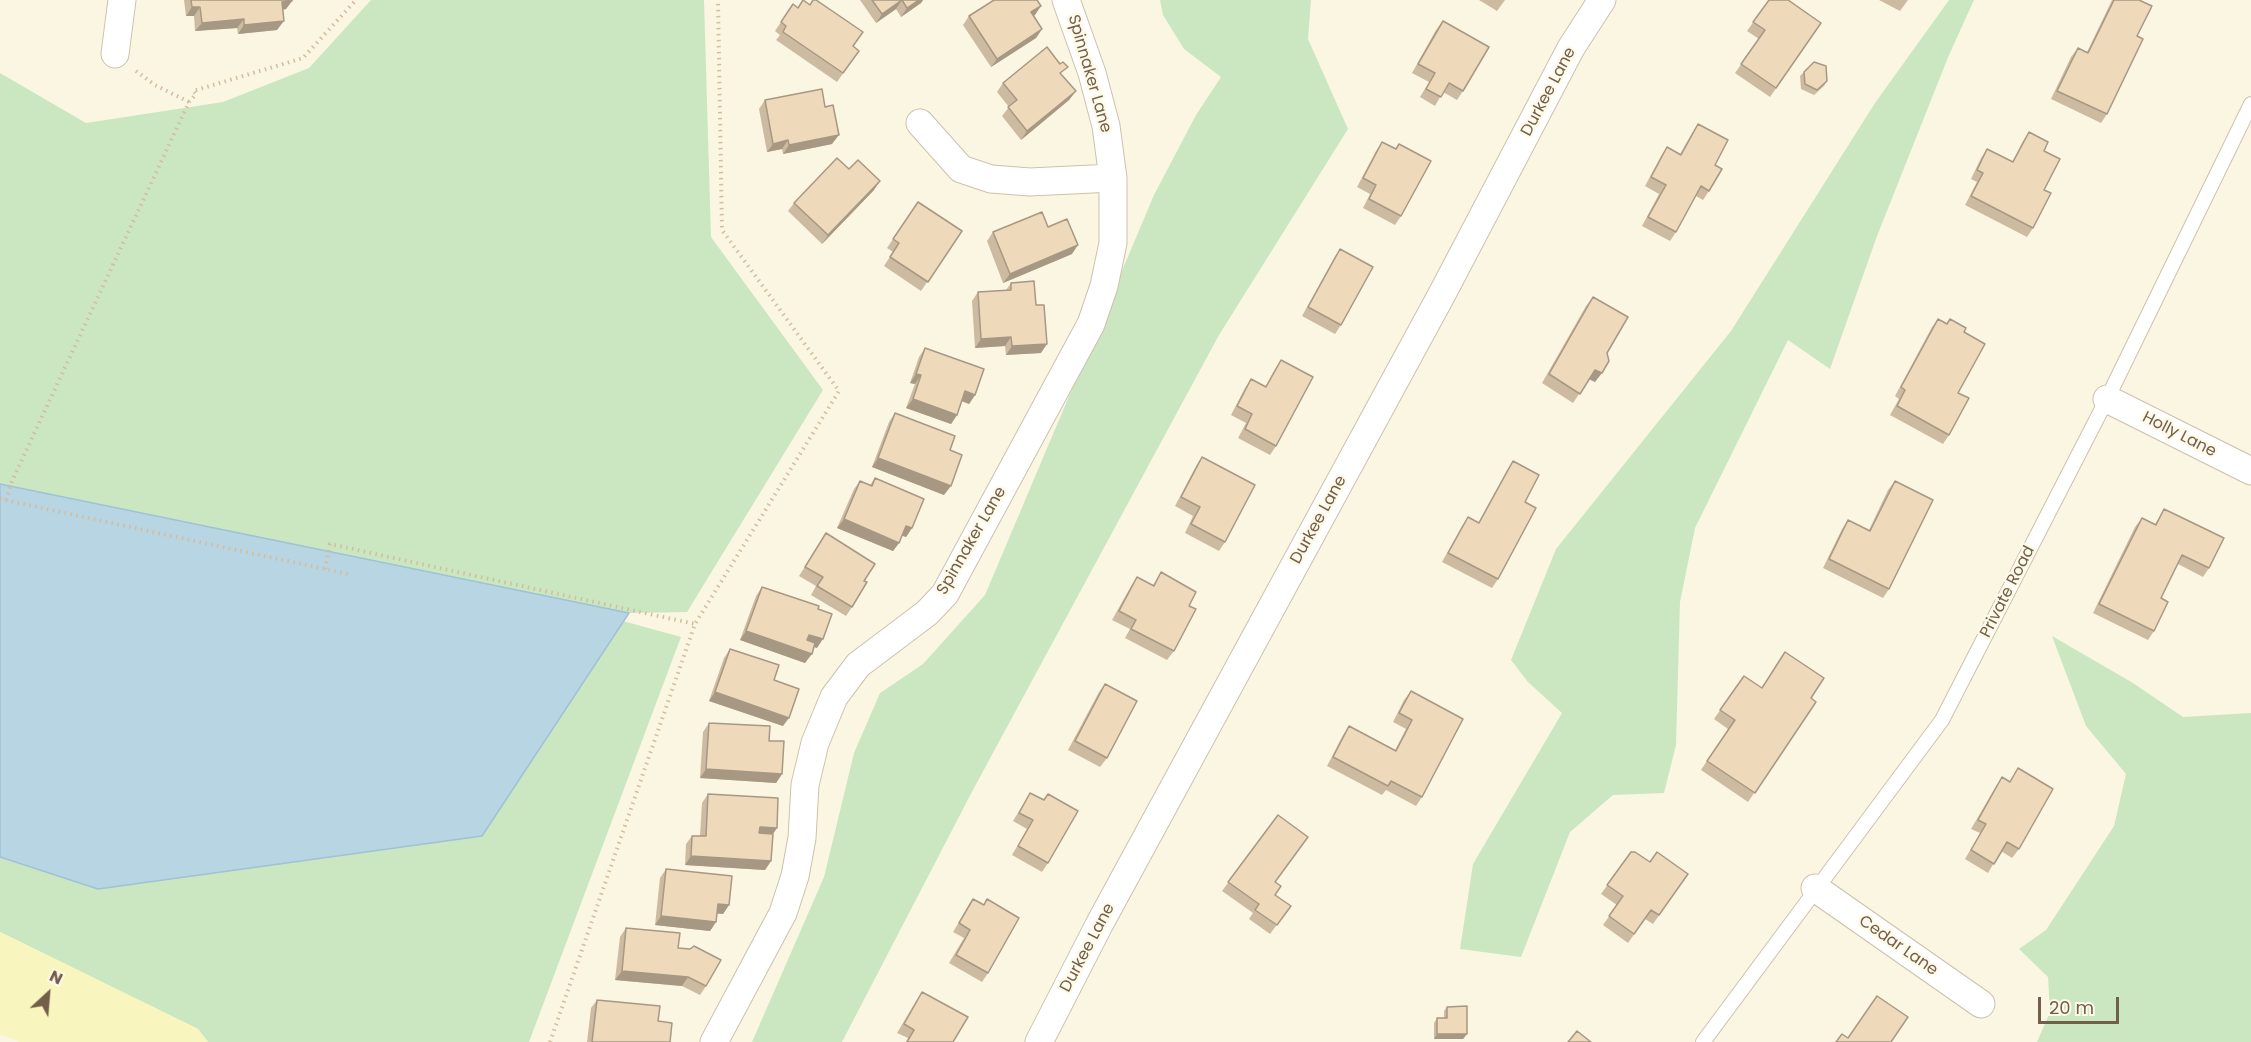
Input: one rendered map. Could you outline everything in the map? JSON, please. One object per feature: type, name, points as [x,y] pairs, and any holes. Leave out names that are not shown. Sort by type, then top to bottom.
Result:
[{"type":"street","points":[[115,54],[122,0]]},
{"type":"street","name":"Spinnaker Lane","points":[[714,1042],[783,913],[795,876],[802,838],[805,785],[812,753],[834,697],[858,665],[927,613],[945,594],[1091,324],[1104,286],[1113,243],[1113,178],[1106,126],[1092,73],[1066,0]]},
{"type":"street","name":"Durkee Lane","points":[[1039,1042],[1100,923],[1442,294],[1571,48],[1602,0]]},
{"type":"street","points":[[920,123],[961,169],[991,179],[1030,182],[1113,178]]},
{"type":"street","name":"Holly Lane","points":[[2107,399],[2251,471]]},
{"type":"street","name":"Cedar Lane","points":[[1815,888],[1981,1004]]},
{"type":"lane","name":"Private Road","points":[[1703,1042],[1815,888],[1942,720],[2107,399],[2251,104]]},
{"type":"path","points":[[6,500],[12,481],[189,102],[196,94],[193,91],[303,58],[356,0]]},
{"type":"path","points":[[550,1042],[695,624],[839,391],[722,230],[718,0]]},
{"type":"path","points":[[115,54],[155,85],[189,102]]},
{"type":"path","points":[[0,499],[348,574]]},
{"type":"path","points":[[325,569],[330,544],[695,624]]},
{"type":"green space","points":[[371,0],[704,0],[711,237],[823,390],[687,612],[629,613],[0,484],[0,73],[86,123],[223,102],[309,68]]},
{"type":"green space","points":[[1160,0],[1311,0],[1308,39],[1348,129],[1219,335],[974,788],[842,1042],[752,1042],[824,877],[854,753],[880,693],[923,664],[985,595],[1154,195],[1196,115],[1221,77],[1184,49],[1163,15]]},
{"type":"green space","points":[[1949,0],[1974,0],[1949,55],[1877,236],[1830,369],[1788,340],[1695,528],[1680,602],[1676,745],[1664,793],[1613,795],[1570,832],[1521,957],[1460,949],[1473,864],[1562,713],[1528,682],[1511,660],[1556,549],[1731,331],[1875,103]]},
{"type":"green space","points":[[623,621],[681,637],[529,1042],[208,1042],[198,1029],[0,932],[0,857],[98,889],[482,836]]},
{"type":"green space","points":[[2052,636],[2133,683],[2183,717],[2251,713],[2251,1042],[2037,1042],[2050,1012],[2048,977],[2019,949],[2046,930],[2114,826],[2126,774],[2086,726]]},
{"type":"sand","points":[[0,932],[198,1029],[208,1042],[20,1042],[0,1034]]},
{"type":"water","points":[[0,484],[629,613],[482,836],[98,889],[0,857]]},
{"type":"building","points":[[191,0],[292,1],[282,2],[284,21],[244,25],[244,19],[202,23],[200,7],[192,7]]},
{"type":"building","points":[[803,0],[810,5],[813,0],[816,0],[863,32],[853,46],[859,51],[843,73],[783,32],[786,26],[781,22],[793,4],[798,8]]},
{"type":"building","points":[[872,0],[902,0],[882,14]]},
{"type":"building","points":[[902,0],[919,0],[907,8]]},
{"type":"building","points":[[994,0],[1037,0],[1041,6],[1031,12],[1042,29],[997,59],[969,16]]},
{"type":"building","points":[[1769,0],[1788,0],[1821,23],[1776,88],[1741,64],[1765,30],[1753,22]]},
{"type":"building","points":[[2114,0],[2139,0],[2152,6],[2137,36],[2143,39],[2107,114],[2057,91],[2078,48],[2088,53]]},
{"type":"building","points":[[1443,21],[1489,47],[1463,91],[1449,83],[1441,97],[1426,89],[1435,73],[1418,64]]},
{"type":"building","points":[[1047,47],[1060,64],[1063,62],[1068,67],[1060,73],[1076,91],[1027,131],[1008,107],[1017,100],[1003,83]]},
{"type":"building","points":[[1814,62],[1826,66],[1827,81],[1817,90],[1805,84],[1804,72]]},
{"type":"building","points":[[822,89],[825,107],[833,105],[839,135],[789,145],[788,140],[773,144],[765,100]]},
{"type":"building","points":[[1698,124],[1728,140],[1715,165],[1722,169],[1709,191],[1701,186],[1676,232],[1648,217],[1666,185],[1651,177],[1667,147],[1681,155]]},
{"type":"building","points":[[2029,132],[2048,142],[2044,151],[2060,159],[2044,190],[2051,193],[2033,228],[1971,196],[1983,173],[1977,170],[1987,149],[2013,162]]},
{"type":"building","points":[[1382,142],[1396,149],[1399,144],[1431,161],[1401,216],[1369,199],[1376,185],[1363,178]]},
{"type":"building","points":[[837,158],[849,169],[858,160],[880,181],[828,235],[794,203]]},
{"type":"building","points":[[918,202],[962,231],[928,282],[890,257],[899,243],[893,239]]},
{"type":"building","points":[[1042,212],[1048,227],[1067,219],[1078,245],[1010,274],[993,232]]},
{"type":"building","points":[[1340,249],[1373,267],[1341,325],[1308,307]]},
{"type":"building","points":[[1034,281],[1036,305],[1044,305],[1047,344],[1012,346],[1011,337],[981,339],[978,292],[1011,290],[1011,283]]},
{"type":"building","points":[[1593,297],[1628,317],[1607,353],[1609,361],[1602,373],[1595,370],[1580,394],[1549,374]]},
{"type":"building","points":[[1938,319],[1947,324],[1950,319],[1966,328],[1964,332],[1985,344],[1958,393],[1969,398],[1949,435],[1897,406],[1905,390],[1901,387]]},
{"type":"building","points":[[925,348],[984,369],[975,395],[965,391],[957,415],[913,399],[921,375],[916,374]]},
{"type":"building","points":[[1281,360],[1313,377],[1276,446],[1245,429],[1252,414],[1237,406],[1251,379],[1266,387]]},
{"type":"building","points":[[895,413],[955,436],[950,450],[962,455],[951,486],[878,458]]},
{"type":"building","points":[[1202,457],[1255,485],[1225,542],[1191,524],[1200,507],[1181,497]]},
{"type":"building","points":[[1513,461],[1539,475],[1525,502],[1536,508],[1498,579],[1448,553],[1468,517],[1479,523]]},
{"type":"building","points":[[875,478],[924,499],[912,528],[906,526],[899,543],[844,519],[860,481],[872,486]]},
{"type":"building","points":[[1895,481],[1933,500],[1889,589],[1829,559],[1848,520],[1870,531]]},
{"type":"building","points":[[2164,509],[2224,538],[2209,568],[2182,555],[2161,598],[2168,602],[2154,631],[2099,604],[2142,518],[2156,525]]},
{"type":"building","points":[[826,533],[875,564],[852,607],[817,586],[823,577],[805,567]]},
{"type":"building","points":[[1161,572],[1196,592],[1189,606],[1196,609],[1174,651],[1131,629],[1136,620],[1119,611],[1137,577],[1154,586]]},
{"type":"building","points":[[762,587],[819,606],[818,609],[832,614],[823,639],[809,635],[807,640],[815,643],[812,654],[746,631]]},
{"type":"building","points":[[730,649],[779,665],[774,680],[799,689],[789,718],[715,692]]},
{"type":"building","points":[[1785,652],[1824,678],[1811,698],[1816,702],[1755,793],[1707,761],[1735,720],[1720,710],[1744,676],[1762,688]]},
{"type":"building","points":[[1105,684],[1137,701],[1107,758],[1075,741]]},
{"type":"building","points":[[1411,691],[1463,719],[1422,797],[1391,781],[1388,786],[1333,757],[1349,726],[1396,751],[1412,720],[1399,713]]},
{"type":"building","points":[[709,723],[770,726],[769,741],[784,741],[782,774],[706,769]]},
{"type":"building","points":[[2018,768],[2053,789],[2019,849],[2007,842],[1994,864],[1971,850],[1986,824],[1978,820],[2002,777],[2010,782]]},
{"type":"building","points":[[1030,793],[1044,800],[1048,794],[1078,811],[1048,863],[1018,846],[1033,820],[1019,813]]},
{"type":"building","points":[[708,794],[778,798],[777,828],[760,827],[759,833],[773,834],[771,861],[691,856],[692,836],[706,836]]},
{"type":"building","points":[[1278,815],[1308,837],[1275,882],[1281,886],[1275,895],[1291,906],[1277,925],[1255,910],[1259,904],[1228,882]]},
{"type":"building","points":[[1631,852],[1635,852],[1650,862],[1657,852],[1688,874],[1659,915],[1651,910],[1634,934],[1609,916],[1623,896],[1607,885]]},
{"type":"building","points":[[666,869],[732,876],[729,905],[718,904],[716,922],[661,916]]},
{"type":"building","points":[[973,899],[984,905],[987,899],[1019,918],[988,973],[956,955],[970,930],[959,923]]},
{"type":"building","points":[[626,928],[680,933],[678,948],[690,949],[694,946],[721,960],[706,986],[688,977],[622,971]]},
{"type":"building","points":[[922,992],[968,1017],[953,1042],[907,1042],[914,1030],[904,1024]]},
{"type":"building","points":[[1877,996],[1908,1017],[1891,1042],[1836,1042],[1842,1034],[1848,1038]]},
{"type":"building","points":[[597,1000],[660,1006],[658,1021],[672,1023],[670,1042],[592,1042]]},
{"type":"building","points":[[1467,1006],[1467,1034],[1437,1034],[1437,1018],[1447,1018],[1447,1007]]},
{"type":"building","points":[[1577,1031],[1591,1042],[1568,1042]]}]
